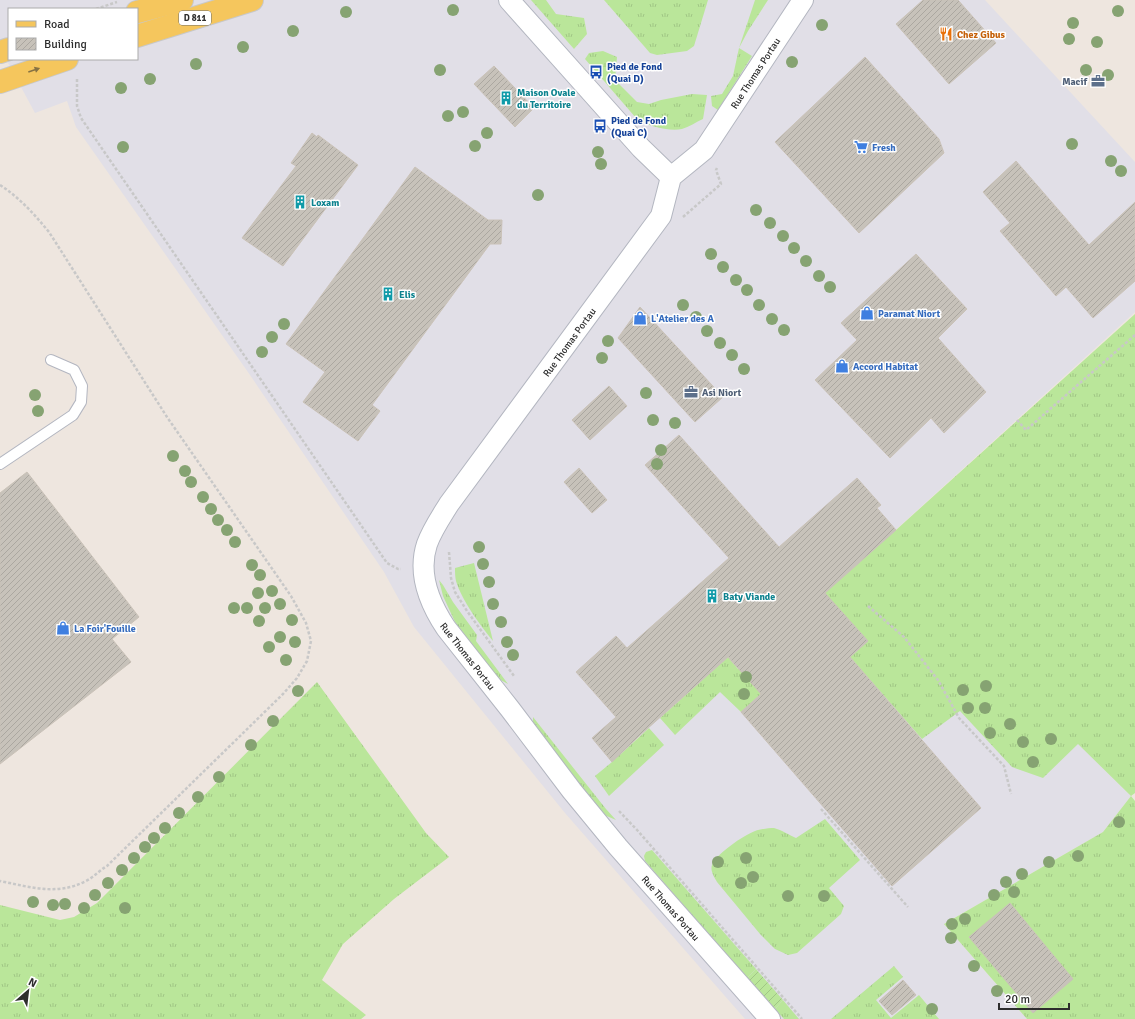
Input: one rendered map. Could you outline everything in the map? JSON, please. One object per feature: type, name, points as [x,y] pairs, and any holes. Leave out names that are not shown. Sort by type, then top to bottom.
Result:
[{"type":"main road","name":"D 811","points":[[138,12],[182,0]]},
{"type":"main road","name":"D 811","points":[[138,36],[252,0]]},
{"type":"main road","points":[[0,82],[72,66]]},
{"type":"street","points":[[509,0],[641,148],[671,177]]},
{"type":"street","name":"Rue Thomas Portau","points":[[770,1019],[618,847],[576,797],[510,709],[446,628],[437,615],[431,602],[426,585],[424,556],[426,545],[434,527],[449,504],[661,216],[671,177],[704,150],[803,0]]},
{"type":"lane","points":[[0,464],[73,415],[81,402],[82,386],[74,370],[51,360]]},
{"type":"path","points":[[99,8],[124,0]]},
{"type":"path","points":[[72,66],[77,106],[81,118],[387,563],[398,569],[403,569]]},
{"type":"path","points":[[0,185],[31,211],[49,232],[168,417],[291,596],[306,622],[311,642],[307,661],[297,678],[284,694],[107,866],[87,880],[65,888],[44,890],[0,881]]},
{"type":"path","points":[[1017,420],[1026,430],[1135,336]]},
{"type":"path","points":[[449,565],[455,592],[467,611],[516,678]]},
{"type":"path","points":[[868,606],[904,637],[938,680],[959,718],[1004,766],[1011,794]]},
{"type":"path","points":[[821,809],[908,907]]},
{"type":"path","points":[[618,810],[802,1019]]},
{"type":"shaded area","points":[[0,0],[985,0],[1135,162],[1135,312],[879,545],[1131,796],[1103,832],[944,924],[1027,1019],[745,1019],[565,813],[414,627],[384,572],[250,375],[76,127],[67,101],[35,113],[0,48]]},
{"type":"green space","points":[[531,0],[546,0],[556,14],[584,18],[587,34],[574,49]]},
{"type":"green space","points":[[604,0],[708,0],[694,46],[687,51],[657,55],[650,53]]},
{"type":"green space","points":[[755,0],[768,0],[748,31],[739,48]]},
{"type":"green space","points":[[739,48],[752,56],[718,110],[712,106],[711,96],[722,94],[733,76]]},
{"type":"green space","points":[[603,51],[617,57],[615,80],[637,102],[649,104],[692,94],[707,95],[703,119],[677,130],[652,126],[640,121],[585,59],[589,53]]},
{"type":"green space","points":[[1135,314],[1135,793],[1131,796],[1078,744],[1043,778],[1012,767],[960,711],[922,739],[850,657],[868,641],[848,619],[790,669],[768,643],[896,530]]},
{"type":"green space","points":[[474,563],[493,641],[462,597],[456,581],[455,568]]},
{"type":"green space","points":[[439,580],[477,635],[476,641],[508,684],[497,678],[455,622],[443,596]]},
{"type":"green space","points":[[728,657],[738,669],[750,659],[772,684],[741,712],[720,692],[675,735],[660,718]]},
{"type":"green space","points":[[317,682],[426,833],[449,857],[394,899],[343,944],[322,980],[366,1015],[361,1019],[0,1019],[0,905],[60,920],[74,917],[97,903]]},
{"type":"green space","points":[[533,717],[616,820],[602,814],[533,724]]},
{"type":"green space","points":[[649,728],[664,745],[609,796],[595,776]]},
{"type":"green space","points":[[1131,796],[1135,801],[1135,1019],[1027,1019],[944,924],[1103,832]]},
{"type":"green space","points":[[825,819],[860,860],[829,888],[844,906],[841,914],[797,953],[788,955],[775,949],[760,934],[717,882],[712,872],[712,865],[731,845],[744,836],[755,831],[774,828],[796,838]]},
{"type":"green space","points":[[652,850],[756,969],[747,978],[645,861],[644,856],[646,852]]},
{"type":"green space","points":[[894,966],[903,977],[876,1000],[891,1018],[919,995],[939,1019],[831,1019]]},
{"type":"green space","points":[[756,969],[783,1000],[775,1009],[747,978]]},
{"type":"green space","points":[[783,1000],[799,1019],[784,1019],[775,1009]]},
{"type":"building","name":"Chez Gibus","points":[[923,0],[958,0],[996,43],[949,84],[896,24]]},
{"type":"building","name":"Fresh","points":[[865,57],[939,139],[944,153],[859,233],[775,142]]},
{"type":"building","name":"Maison Ovale du Territoire","points":[[494,66],[534,108],[515,127],[474,84]]},
{"type":"building","name":"Loxam","points":[[312,133],[317,137],[318,135],[358,165],[283,266],[242,238],[296,166],[291,163]]},
{"type":"building","points":[[1016,161],[1089,245],[1135,202],[1135,281],[1093,318],[1066,287],[1056,296],[1000,231],[1010,223],[983,192]]},
{"type":"building","name":"Elis","points":[[415,167],[488,220],[502,220],[501,244],[490,244],[372,405],[380,411],[358,441],[303,402],[325,372],[286,344]]},
{"type":"building","points":[[916,254],[967,309],[938,338],[986,392],[944,433],[931,418],[890,458],[815,380],[857,340],[841,323]]},
{"type":"building","points":[[640,307],[723,397],[695,422],[618,338]]},
{"type":"building","points":[[609,386],[627,406],[590,440],[572,420]]},
{"type":"building","points":[[679,435],[779,547],[857,478],[881,505],[877,508],[896,530],[825,593],[868,641],[850,657],[981,808],[892,886],[741,712],[761,694],[728,657],[612,762],[592,738],[616,717],[576,672],[616,636],[627,648],[729,558],[645,465]]},
{"type":"building","points":[[579,468],[607,500],[592,513],[564,482]]},
{"type":"building","name":"La Foir'Fouille","points":[[27,472],[139,617],[112,639],[131,662],[0,764],[0,493]]},
{"type":"building","points":[[1010,903],[1073,979],[1033,1013],[969,937]]},
{"type":"building","points":[[903,980],[916,995],[892,1015],[879,1001]]},
{"type":"place","name":"Chez Gibus","points":[[946,34]]},
{"type":"place","name":"Pied de Fond (Quai D)","points":[[596,72]]},
{"type":"place","name":"Macif","points":[[1098,81]]},
{"type":"place","name":"Maison Ovale du Territoire","points":[[506,98]]},
{"type":"place","name":"Pied de Fond (Quai C)","points":[[600,126]]},
{"type":"place","name":"Fresh","points":[[861,147]]},
{"type":"place","name":"Loxam","points":[[300,202]]},
{"type":"place","name":"Elis","points":[[388,294]]},
{"type":"place","name":"Paramat Niort","points":[[867,313]]},
{"type":"place","name":"L'Atelier des A","points":[[640,318]]},
{"type":"place","name":"Accord Habitat","points":[[842,366]]},
{"type":"place","name":"Asi Niort","points":[[691,392]]},
{"type":"place","name":"Baty Viande","points":[[712,596]]},
{"type":"place","name":"La Foir'Fouille","points":[[63,628]]}]
